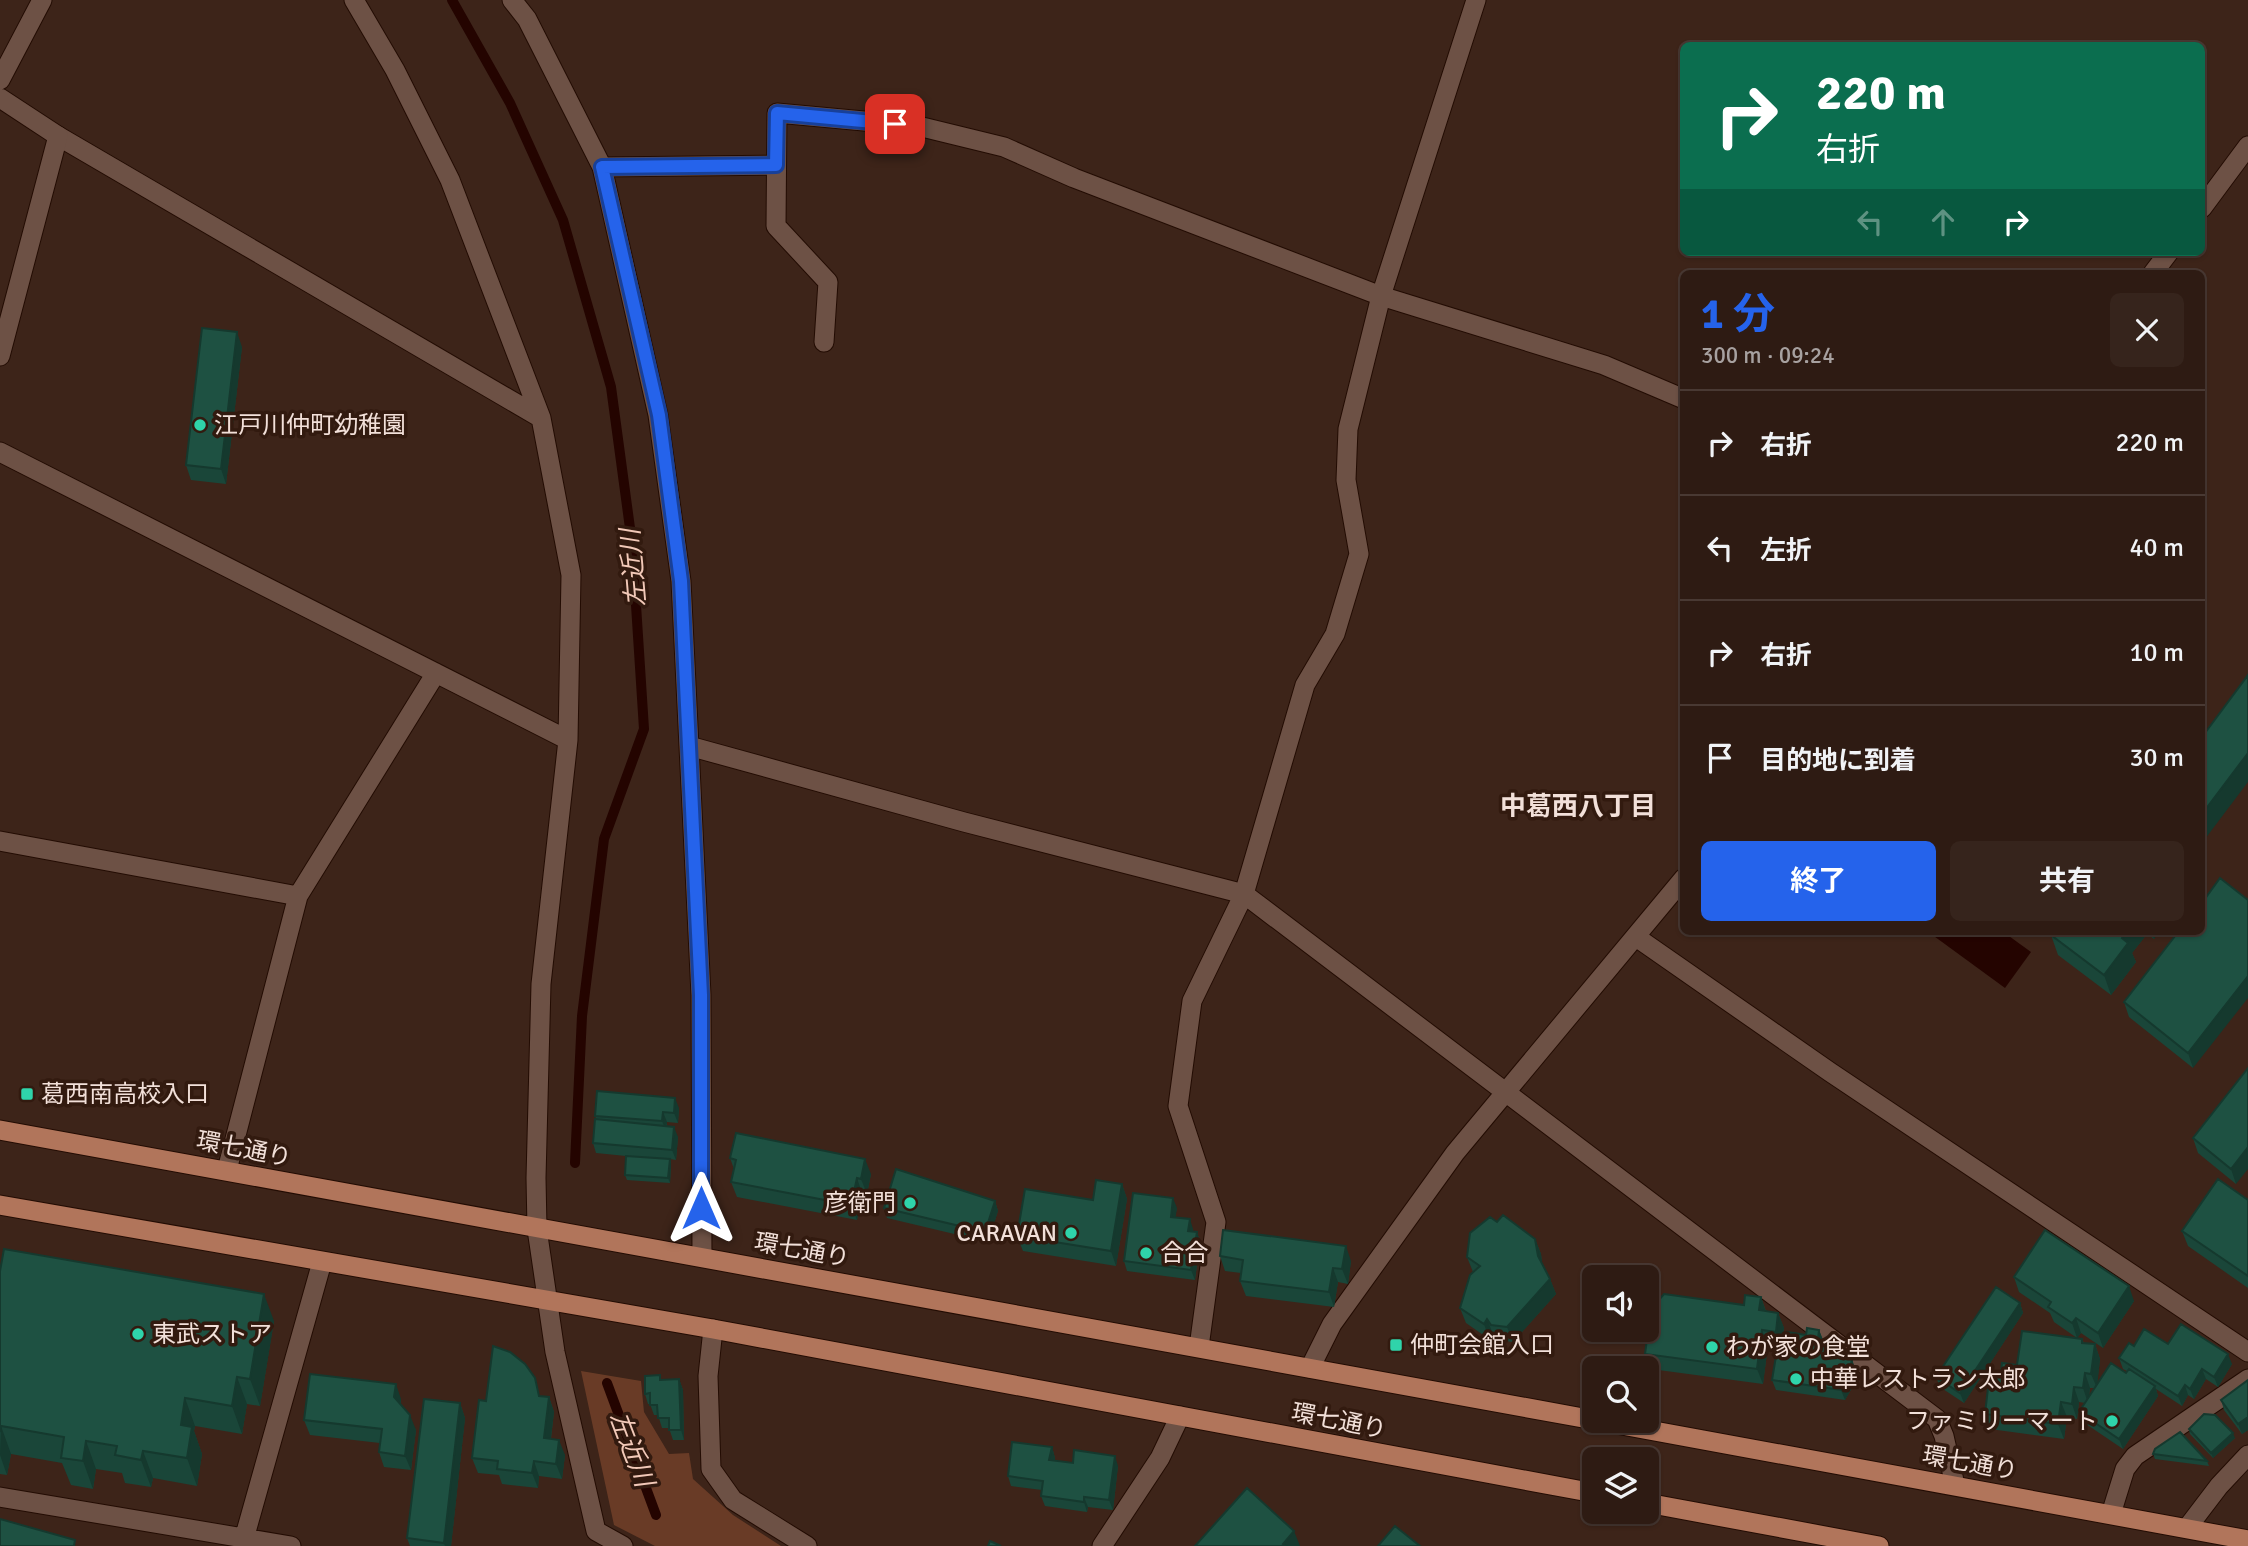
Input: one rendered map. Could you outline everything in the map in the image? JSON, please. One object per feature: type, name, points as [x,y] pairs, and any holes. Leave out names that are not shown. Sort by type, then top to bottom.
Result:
[{"type":"main road","name":"環七通り","points":[[0,1130],[1582,1418]]},
{"type":"main road","name":"環七通り","points":[[0,1205],[713,1329],[1582,1491]]},
{"type":"main road","name":"環七通り","points":[[1659,1432],[2248,1540]]},
{"type":"main road","points":[[1659,1505],[1879,1546]]},
{"type":"street","points":[[0,80],[42,0]]},
{"type":"street","points":[[354,0],[396,70],[450,180],[541,418],[571,575],[568,740],[541,984],[537,1229],[555,1352],[592,1539],[623,1546]]},
{"type":"street","points":[[512,0],[527,19],[602,167],[659,415],[681,581],[701,995],[702,1257]]},
{"type":"street","points":[[1199,1347],[1216,1223],[1178,1106],[1192,1001],[1244,894],[1305,685],[1335,634],[1359,554],[1346,480],[1348,429],[1381,296],[1476,0]]},
{"type":"street","points":[[0,98],[58,136],[541,418]]},
{"type":"street","points":[[824,342],[828,282],[776,226],[777,113],[918,126],[1004,147],[1087,183],[1381,296],[1604,365],[1680,397]]},
{"type":"street","points":[[0,356],[58,136]]},
{"type":"street","points":[[2205,204],[2248,146]]},
{"type":"street","points":[[602,167],[776,165]]},
{"type":"street","points":[[2155,270],[2166,256]]},
{"type":"street","points":[[0,452],[568,740]]},
{"type":"street","points":[[227,1170],[298,896],[436,673]]},
{"type":"street","points":[[689,746],[1244,894],[1937,1419],[1944,1436],[1955,1485]]},
{"type":"street","points":[[0,841],[298,896]]},
{"type":"street","points":[[1310,1368],[1340,1313],[1455,1153],[1680,883]]},
{"type":"street","points":[[1636,937],[1887,1110],[2248,1352]]},
{"type":"street","points":[[243,1542],[321,1262]]},
{"type":"street","points":[[713,1329],[708,1376],[711,1469],[733,1500],[807,1546]]},
{"type":"street","points":[[2111,1514],[2125,1469],[2135,1456],[2248,1379]]},
{"type":"street","points":[[1102,1546],[1160,1458],[1180,1416]]},
{"type":"street","points":[[2187,1528],[2219,1486],[2248,1455]]},
{"type":"street","points":[[0,1497],[243,1542],[291,1546]]},
{"type":"shaded area","points":[[1932,935],[2008,935],[2031,952],[2005,988]]},
{"type":"shaded area","points":[[581,1371],[641,1381],[644,1412],[669,1454],[689,1453],[693,1479],[733,1515],[781,1546],[655,1546],[614,1525]]},
{"type":"building","points":[[202,328],[237,332],[221,469],[186,465]]},
{"type":"building","points":[[2248,675],[2248,753],[2205,810],[2205,733]]},
{"type":"building","points":[[2220,878],[2248,900],[2248,976],[2188,1053],[2124,1002],[2176,935],[2205,935],[2205,899]]},
{"type":"building","points":[[2051,935],[2124,935],[2122,938],[2128,943],[2104,975]]},
{"type":"building","points":[[2248,1068],[2248,1147],[2231,1169],[2193,1138]]},
{"type":"building","points":[[597,1091],[675,1098],[674,1113],[663,1112],[662,1121],[595,1116]]},
{"type":"building","points":[[595,1119],[674,1127],[672,1150],[593,1143]]},
{"type":"building","points":[[736,1133],[865,1159],[861,1179],[857,1178],[851,1205],[731,1182],[736,1160],[730,1158]]},
{"type":"building","points":[[626,1156],[670,1159],[668,1178],[625,1175]]},
{"type":"building","points":[[896,1169],[995,1201],[985,1232],[884,1208]]},
{"type":"building","points":[[2218,1179],[2248,1200],[2248,1276],[2182,1231]]},
{"type":"building","points":[[1096,1180],[1122,1184],[1111,1251],[1017,1236],[1025,1189],[1093,1200]]},
{"type":"building","points":[[1133,1193],[1173,1198],[1171,1217],[1190,1219],[1188,1231],[1197,1232],[1191,1270],[1124,1261]]},
{"type":"building","points":[[1503,1215],[1535,1239],[1538,1256],[1550,1279],[1507,1327],[1491,1325],[1487,1319],[1484,1324],[1460,1308],[1470,1275],[1480,1266],[1467,1257],[1470,1233],[1490,1217],[1497,1222]]},
{"type":"building","points":[[1223,1230],[1346,1246],[1342,1269],[1333,1268],[1329,1292],[1240,1281],[1243,1260],[1220,1256]]},
{"type":"building","points":[[2045,1230],[2129,1286],[2098,1333],[2076,1318],[2072,1323],[2048,1307],[2051,1302],[2014,1277]]},
{"type":"building","points":[[4,1249],[264,1294],[250,1379],[237,1377],[232,1406],[185,1398],[181,1425],[192,1427],[187,1458],[143,1451],[141,1460],[115,1455],[117,1446],[86,1441],[83,1461],[61,1458],[64,1437],[1,1426],[0,1432],[0,1271]]},
{"type":"building","points":[[1996,1287],[2020,1303],[1960,1393],[1936,1377]]},
{"type":"building","points":[[1664,1294],[1744,1305],[1745,1295],[1761,1297],[1759,1310],[1778,1313],[1776,1332],[1762,1330],[1757,1369],[1645,1354],[1647,1342],[1659,1342],[1659,1300]]},
{"type":"building","points":[[2181,1324],[2228,1354],[2214,1377],[2202,1369],[2190,1389],[2185,1385],[2178,1396],[2119,1358],[2129,1343],[2134,1346],[2144,1329],[2168,1344]]},
{"type":"building","points":[[1807,1328],[1819,1330],[1818,1339],[1836,1342],[1834,1356],[1852,1359],[1849,1376],[1841,1390],[1772,1380],[1776,1356],[1783,1357],[1787,1332],[1806,1335]]},
{"type":"building","points":[[2022,1331],[2082,1339],[2082,1343],[2095,1344],[2091,1374],[2085,1373],[2083,1388],[2074,1387],[2072,1404],[2061,1402],[2058,1424],[1985,1414],[1990,1371],[2001,1372],[2002,1363],[2017,1365]]},
{"type":"building","points":[[493,1346],[510,1352],[525,1364],[535,1378],[539,1396],[549,1397],[544,1438],[559,1440],[556,1464],[534,1461],[532,1473],[497,1469],[498,1461],[472,1458],[479,1400],[486,1401]]},
{"type":"building","points":[[2111,1363],[2126,1373],[2129,1369],[2155,1386],[2119,1439],[2079,1412]]},
{"type":"building","points":[[310,1374],[396,1384],[394,1397],[410,1415],[405,1456],[379,1452],[382,1429],[304,1420]]},
{"type":"building","points":[[660,1375],[660,1380],[679,1379],[681,1430],[669,1430],[669,1418],[658,1418],[657,1405],[650,1405],[650,1393],[645,1394],[645,1376]]},
{"type":"building","points":[[2248,1380],[2248,1417],[2238,1424],[2221,1400]]},
{"type":"building","points":[[424,1399],[460,1403],[444,1543],[407,1538]]},
{"type":"building","points":[[2204,1414],[2215,1415],[2233,1433],[2211,1453],[2189,1429]]},
{"type":"building","points":[[2180,1432],[2207,1461],[2153,1454],[2155,1449]]},
{"type":"building","points":[[1012,1442],[1052,1447],[1049,1460],[1073,1463],[1074,1450],[1115,1456],[1109,1500],[1084,1497],[1084,1502],[1041,1496],[1043,1481],[1008,1476]]},
{"type":"building","points":[[1247,1488],[1294,1531],[1283,1544],[1286,1546],[1195,1546]]},
{"type":"building","points":[[0,1519],[75,1540],[74,1546],[0,1546]]},
{"type":"building","points":[[1395,1526],[1420,1546],[1378,1546]]},
{"type":"building","points":[[990,1541],[1001,1546],[988,1546]]},
{"type":"waterway","name":"左近川","points":[[452,0],[510,103],[563,220],[611,387],[632,543],[644,729],[604,839],[582,1016],[575,1163]]},
{"type":"waterway","name":"左近川","points":[[607,1383],[656,1515]]},
{"type":"place","name":"江戸川仲町幼稚園","points":[[200,425]]},
{"type":"place","name":"葛西南高校入口","points":[[27,1094]]},
{"type":"place","name":"彦衛門","points":[[910,1203]]},
{"type":"place","name":"CARAVAN","points":[[1071,1233]]},
{"type":"place","name":"合合","points":[[1146,1253]]},
{"type":"place","name":"東武ストア","points":[[138,1334]]},
{"type":"place","name":"仲町会館入口","points":[[1396,1345]]},
{"type":"place","name":"わが家の食堂","points":[[1712,1347]]},
{"type":"place","name":"中華レストラン太郎","points":[[1796,1379]]},
{"type":"place","name":"ファミリーマート","points":[[2112,1421]]},
{"type":"district","name":"中葛西八丁目","points":[[1578,806]]},
{"type":"route","points":[[701,1208],[701,995],[681,581],[659,415],[602,167],[776,165],[777,113],[895,124]]}]
